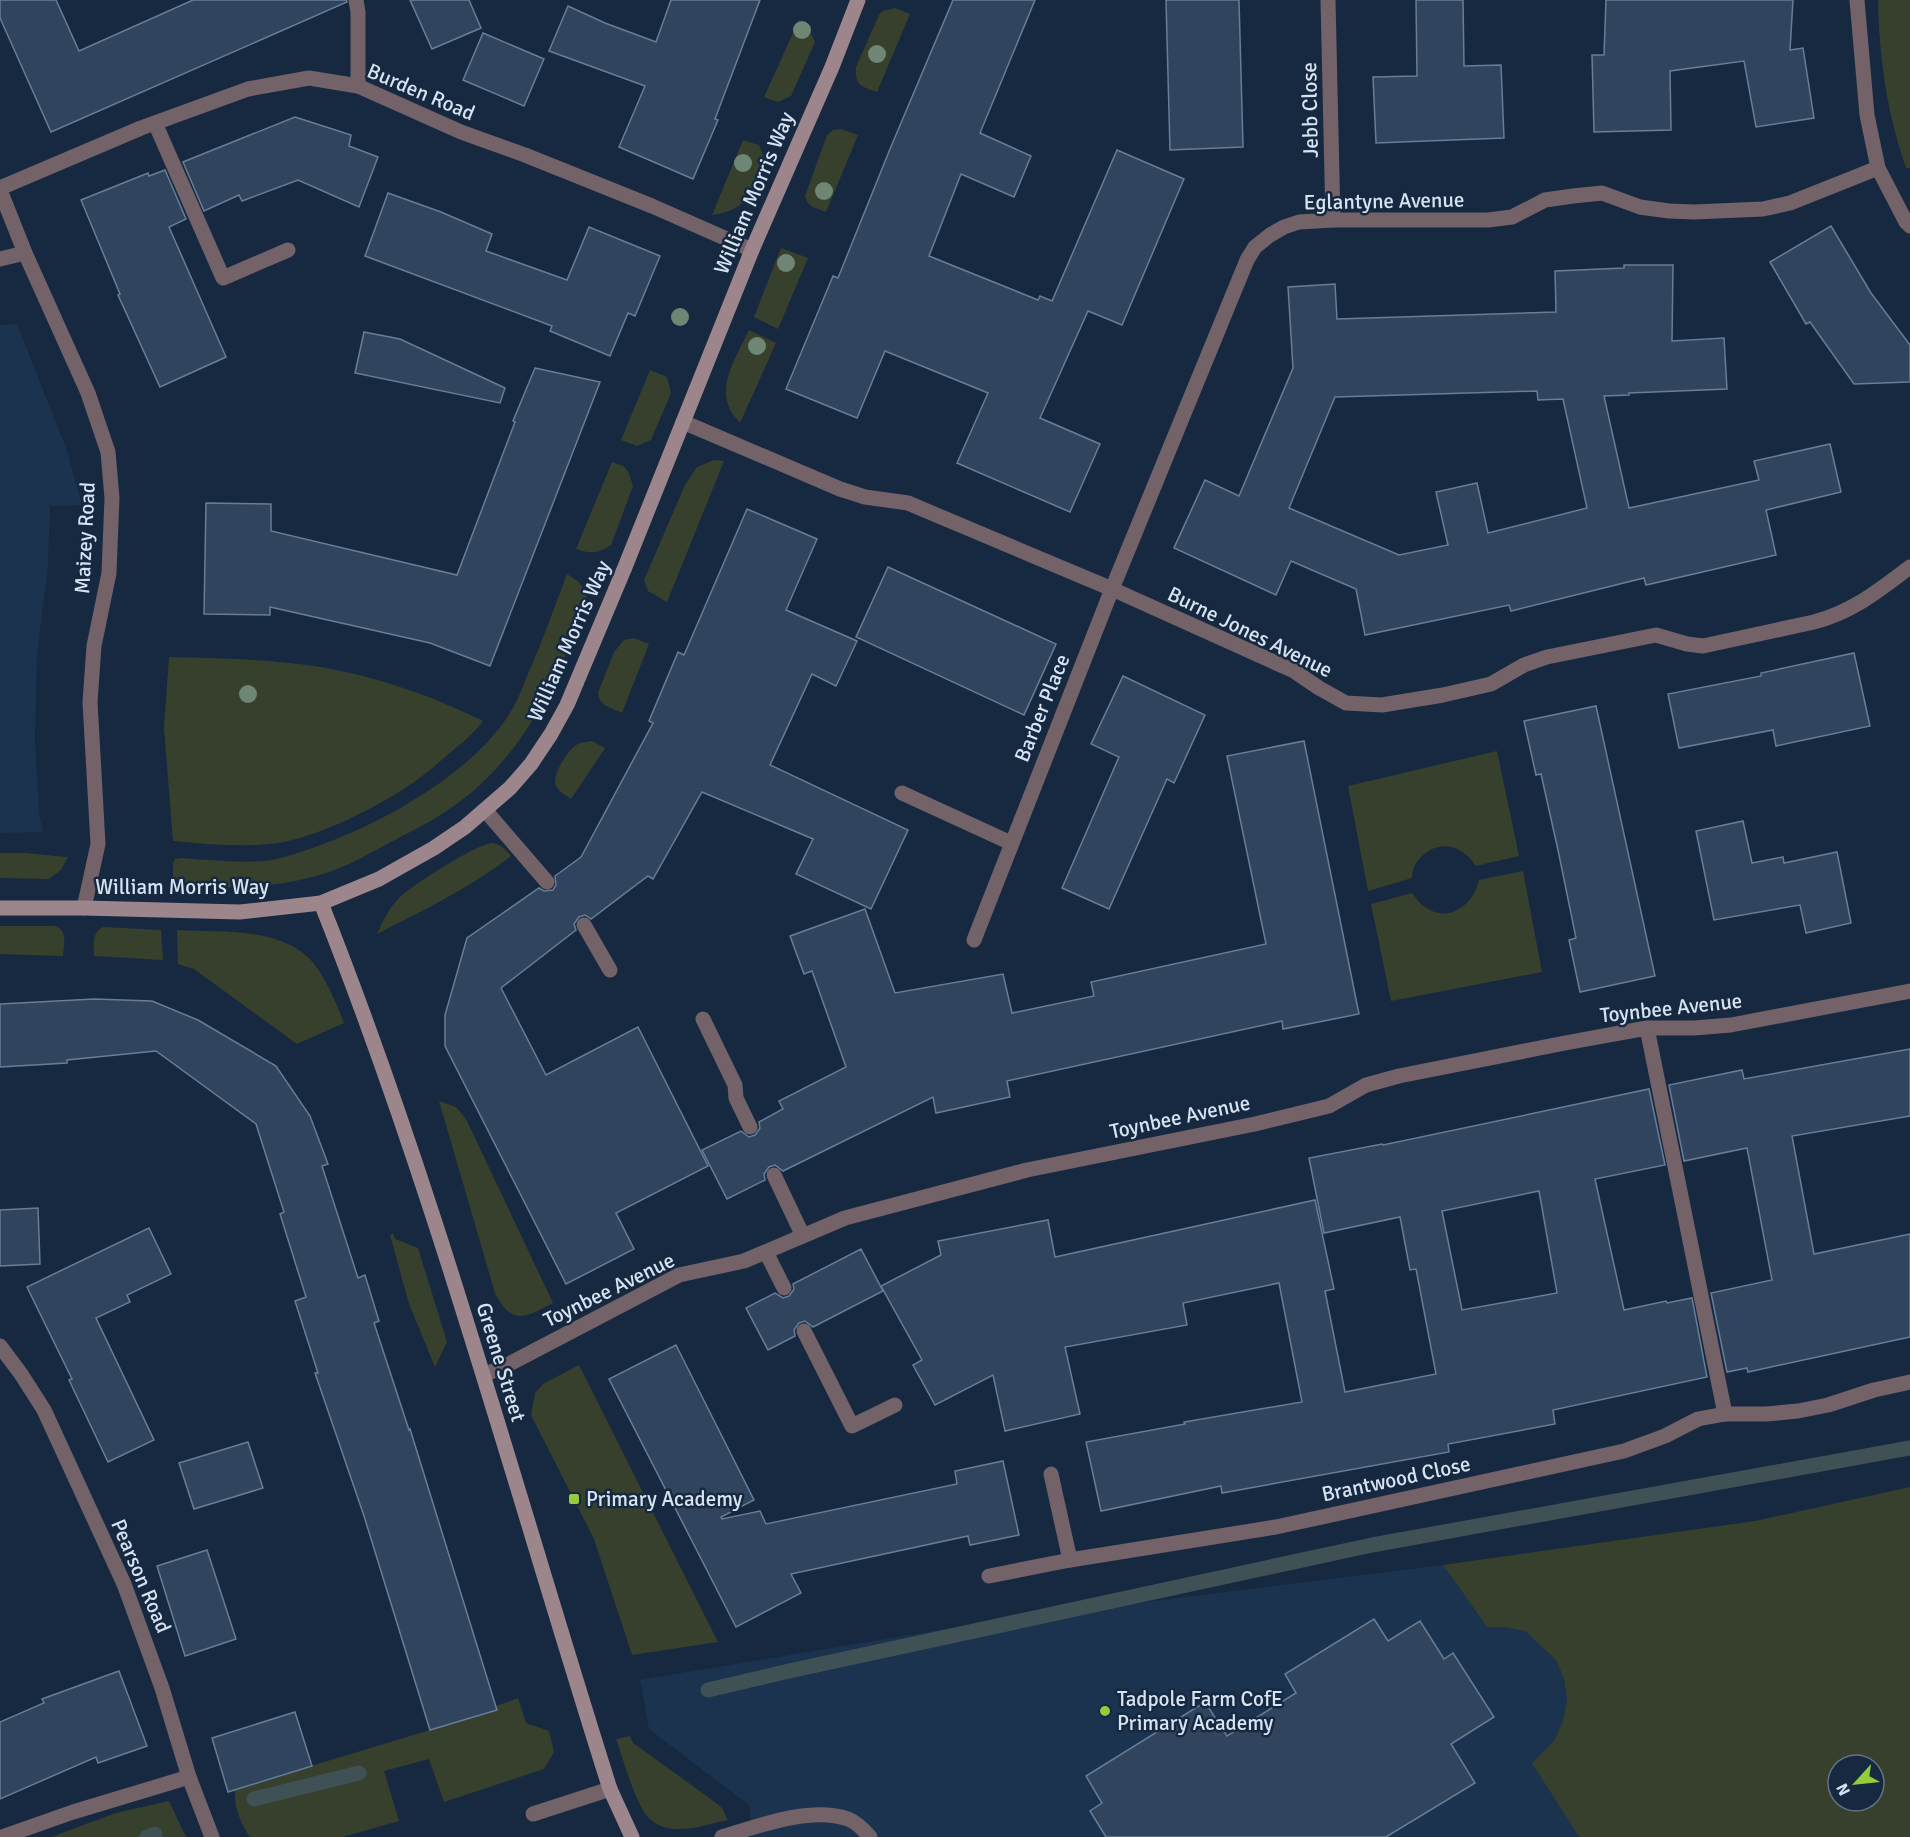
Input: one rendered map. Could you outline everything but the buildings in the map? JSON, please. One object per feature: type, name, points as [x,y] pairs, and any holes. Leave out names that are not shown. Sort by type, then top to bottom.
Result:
[{"type":"street","points":[[356,0],[358,86]]},
{"type":"street","name":"William Morris Way","points":[[0,908],[240,912],[321,903],[379,879],[434,848],[510,788],[531,764],[567,705],[626,567],[752,250],[832,66],[858,0]]},
{"type":"street","name":"Jebb Close","points":[[1328,0],[1333,220]]},
{"type":"street","points":[[1857,0],[1868,115],[1878,168],[1910,226]]},
{"type":"street","name":"Burden Road","points":[[0,189],[155,123],[248,89],[309,78],[358,86],[461,132],[641,202],[752,250]]},
{"type":"street","points":[[155,123],[223,278],[288,250]]},
{"type":"street","name":"Eglantyne Avenue","points":[[1112,589],[1247,260],[1255,246],[1284,227],[1299,222],[1333,220],[1488,220],[1512,217],[1545,201],[1602,193],[1640,207],[1669,211],[1763,209],[1790,203],[1878,168]]},
{"type":"street","name":"Maizey Road","points":[[0,189],[25,253],[88,393],[108,452],[112,498],[109,573],[94,646],[90,702],[98,844],[84,908]]},
{"type":"street","points":[[0,259],[25,253]]},
{"type":"street","name":"Burne Jones Avenue","points":[[683,422],[840,489],[866,497],[908,503],[1112,589],[1294,671],[1346,703],[1382,705],[1443,695],[1491,684],[1524,665],[1547,657],[1656,635],[1703,646],[1827,618],[1862,603],[1910,567]]},
{"type":"street","name":"Barber Place","points":[[974,940],[1112,589]]},
{"type":"street","points":[[902,793],[1011,843]]},
{"type":"street","points":[[485,810],[547,882]]},
{"type":"street","name":"Greene Street","points":[[321,903],[369,1024],[414,1156],[484,1375],[610,1789],[632,1837]]},
{"type":"street","points":[[584,924],[610,970]]},
{"type":"street","name":"Toynbee Avenue","points":[[484,1375],[679,1275],[744,1261],[845,1218],[1027,1170],[1255,1124],[1329,1106],[1366,1085],[1399,1076],[1647,1028],[1731,1025],[1910,991]]},
{"type":"street","points":[[703,1019],[735,1085],[736,1098],[750,1127]]},
{"type":"street","points":[[1647,1028],[1725,1414]]},
{"type":"street","points":[[774,1175],[803,1236]]},
{"type":"street","points":[[766,1252],[784,1288]]},
{"type":"street","points":[[804,1331],[852,1426],[895,1405]]},
{"type":"street","name":"Pearson Road","points":[[0,1346],[44,1410],[124,1584],[162,1688],[189,1777],[212,1837]]},
{"type":"street","name":"Brantwood Close","points":[[989,1576],[1070,1560],[1276,1527],[1624,1451],[1665,1436],[1698,1419],[1725,1414],[1798,1411],[1910,1382]]},
{"type":"street","points":[[1051,1474],[1070,1560]]},
{"type":"street","points":[[2,1837],[73,1812],[189,1777]]},
{"type":"street","points":[[533,1814],[610,1789]]},
{"type":"street","points":[[722,1837],[795,1817],[824,1815],[850,1820],[870,1837]]},
{"type":"shaded area","points":[[17,324],[66,448],[82,505],[50,506],[48,566],[37,654],[35,740],[39,812],[43,832],[0,833],[0,325]]},
{"type":"shaded area","name":"Tadpole Farm CofE Primary Academy","points":[[1443,1565],[1487,1627],[1525,1631],[1556,1660],[1564,1679],[1567,1700],[1563,1721],[1554,1741],[1533,1763],[1579,1837],[753,1837],[749,1805],[649,1729],[640,1680],[994,1621]]},
{"type":"green space","points":[[1878,0],[1910,0],[1910,168],[1906,168],[1899,148],[1889,106],[1882,64]]},
{"type":"green space","points":[[895,8],[910,14],[877,92],[867,89],[858,82],[856,67],[879,15],[883,11]]},
{"type":"green space","points":[[799,20],[807,26],[815,42],[791,96],[778,102],[764,97]]},
{"type":"green space","points":[[841,129],[858,135],[826,212],[810,205],[805,196],[827,135],[833,130]]},
{"type":"green space","points":[[743,140],[759,145],[765,161],[757,181],[742,204],[734,209],[712,215]]},
{"type":"green space","points":[[781,248],[808,258],[778,329],[754,317]]},
{"type":"green space","points":[[749,330],[776,343],[740,423],[729,407],[726,388],[731,368]]},
{"type":"green space","points":[[650,370],[667,377],[671,393],[651,440],[637,446],[621,440]]},
{"type":"green space","points":[[714,460],[724,461],[667,602],[648,591],[644,580],[685,485],[697,467]]},
{"type":"green space","points":[[612,462],[623,466],[628,471],[633,486],[611,545],[594,552],[576,549]]},
{"type":"green space","points":[[567,574],[579,582],[587,595],[565,656],[552,686],[518,742],[474,790],[428,822],[341,868],[323,874],[286,883],[248,887],[173,885],[175,859],[249,862],[289,856],[341,837],[396,811],[449,776],[493,735],[513,708]]},
{"type":"green space","points":[[634,638],[649,644],[622,713],[603,704],[598,693],[614,652],[624,640]]},
{"type":"green space","points":[[169,657],[260,660],[336,670],[401,687],[483,721],[464,741],[416,780],[382,802],[329,828],[278,843],[226,845],[173,841],[164,728]]},
{"type":"green space","points":[[592,741],[605,748],[571,799],[556,786],[558,770],[574,747],[580,743]]},
{"type":"green space","points":[[1497,751],[1519,856],[1476,866],[1465,853],[1443,846],[1428,851],[1419,859],[1413,869],[1412,878],[1368,891],[1348,786]]},
{"type":"green space","points":[[491,843],[505,849],[511,856],[463,888],[377,934],[392,906],[406,892],[458,858]]},
{"type":"green space","points":[[0,853],[68,857],[61,870],[49,879],[0,878]]},
{"type":"green space","points":[[1523,871],[1542,972],[1391,1001],[1371,904],[1412,893],[1423,906],[1434,912],[1451,913],[1466,904],[1479,880]]},
{"type":"green space","points":[[0,926],[55,926],[64,935],[63,956],[0,954]]},
{"type":"green space","points":[[103,927],[161,930],[163,960],[94,956],[95,936]]},
{"type":"green space","points":[[177,930],[254,934],[290,945],[305,955],[318,969],[344,1023],[297,1044],[194,969],[178,964]]},
{"type":"green space","points":[[439,1101],[456,1107],[466,1119],[553,1303],[520,1316],[507,1311],[501,1304],[495,1293]]},
{"type":"green space","points":[[393,1233],[395,1239],[418,1248],[447,1342],[435,1367],[409,1304],[390,1235]]},
{"type":"green space","points":[[579,1365],[718,1642],[632,1655],[594,1539],[531,1415],[535,1393],[543,1384]]},
{"type":"green space","points":[[1910,1487],[1910,1837],[1579,1837],[1532,1763],[1554,1741],[1563,1721],[1567,1700],[1564,1679],[1556,1660],[1525,1631],[1487,1627],[1443,1565],[1755,1521]]},
{"type":"green space","points":[[518,1698],[526,1723],[549,1731],[554,1752],[544,1769],[444,1802],[429,1759],[384,1771],[399,1821],[343,1837],[250,1837],[244,1827],[236,1808],[235,1789],[496,1710],[496,1706]]},
{"type":"green space","points":[[630,1736],[633,1743],[722,1808],[728,1820],[674,1829],[651,1820],[645,1814],[635,1794],[616,1739]]},
{"type":"green space","points":[[169,1801],[186,1837],[51,1837],[116,1813]]},
{"type":"waterway","points":[[708,1690],[1372,1545],[1910,1448]]},
{"type":"waterway","points":[[254,1799],[359,1773]]},
{"type":"waterway","points":[[147,1837],[155,1834]]},
{"type":"place","name":"Primary Academy","points":[[574,1499]]},
{"type":"place","name":"Tadpole Farm CofE Primary Academy","points":[[1105,1711]]}]
